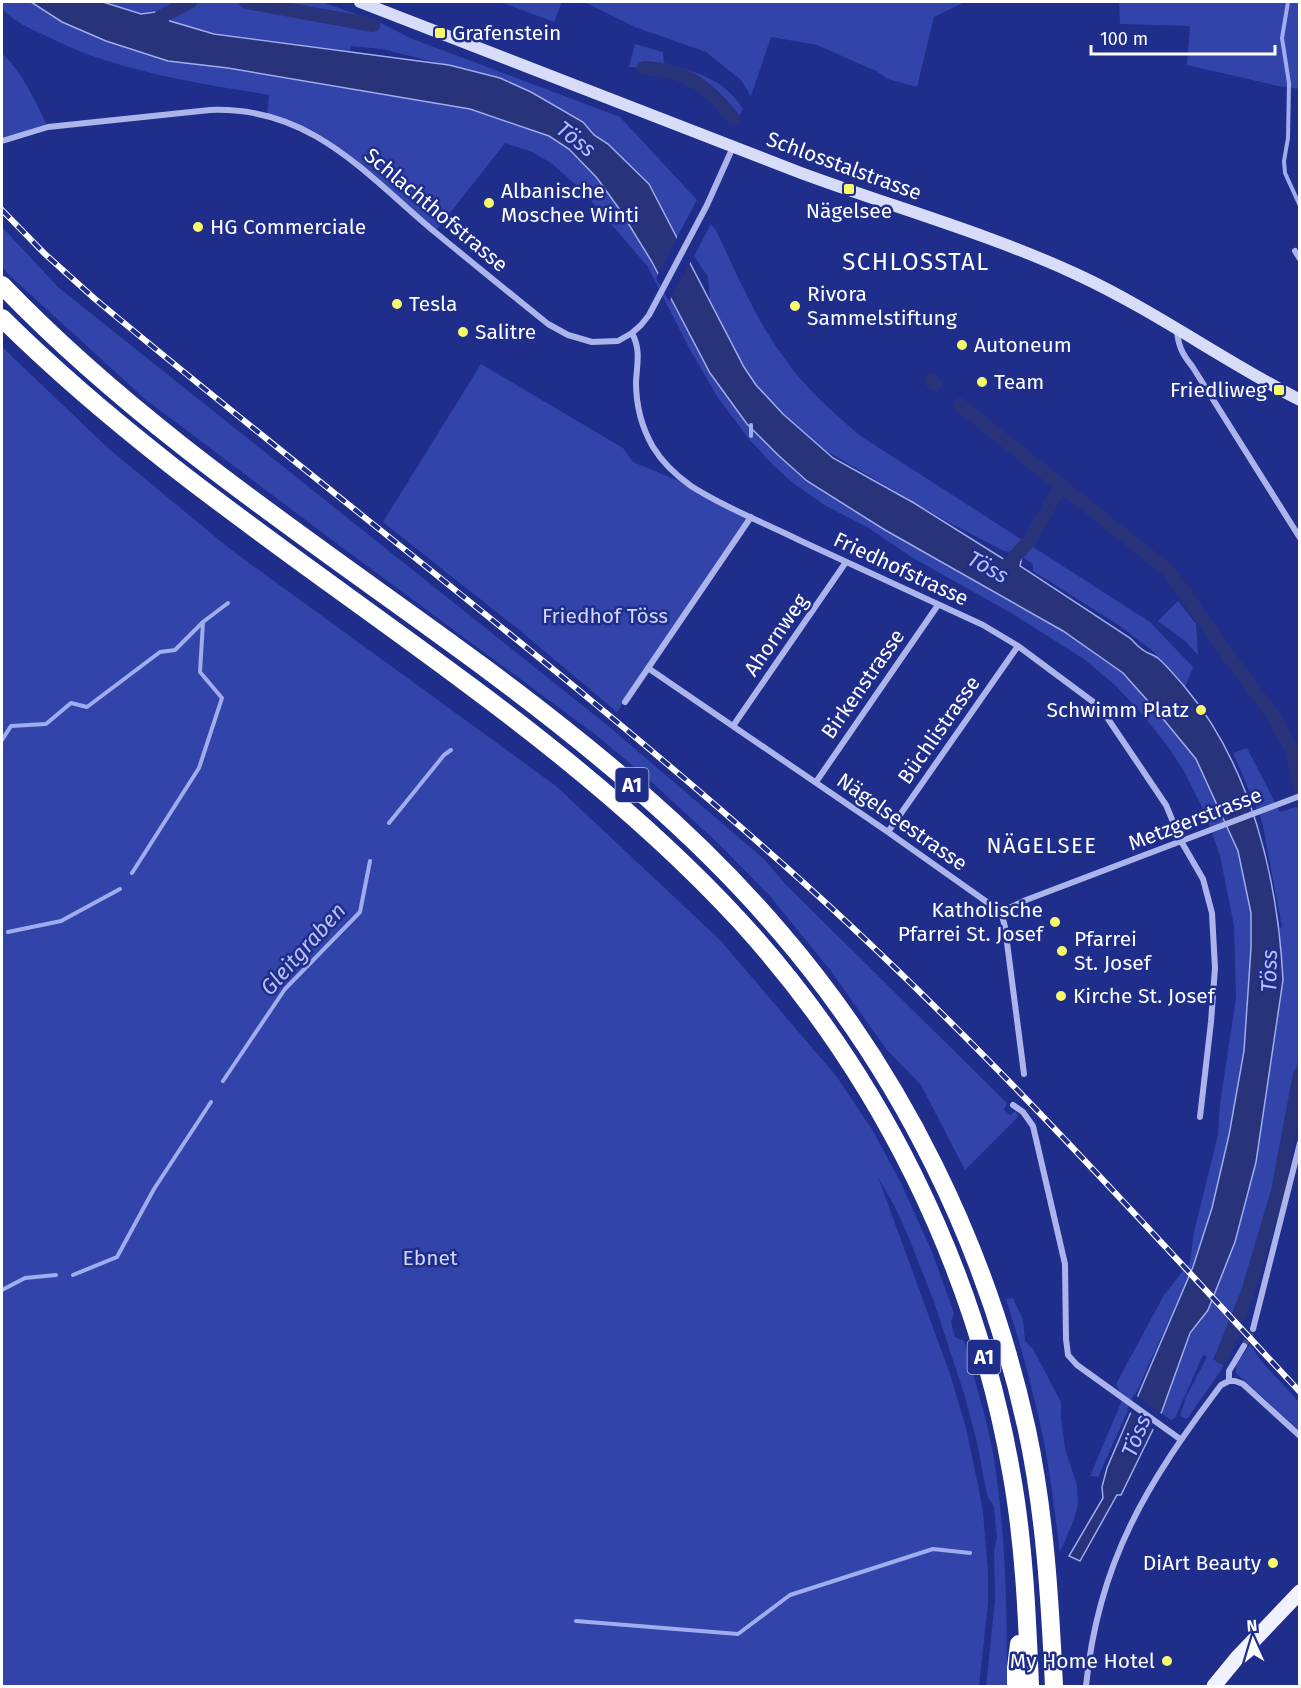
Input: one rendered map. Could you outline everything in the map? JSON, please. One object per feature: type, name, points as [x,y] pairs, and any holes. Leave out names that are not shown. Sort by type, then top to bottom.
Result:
[{"type":"highway","name":"A1","points":[[2,285],[85,366],[190,452],[511,687],[631,784],[735,882],[780,931],[828,992],[878,1064],[927,1151],[969,1241],[1002,1335],[1027,1430],[1040,1506],[1049,1595],[1054,1686]]},
{"type":"highway","name":"A1","points":[[2,318],[70,383],[176,470],[471,686],[599,787],[696,875],[741,922],[783,972],[841,1050],[892,1133],[930,1210],[959,1280],[980,1342],[1004,1436],[1016,1504],[1026,1596],[1030,1686]]},
{"type":"highway","name":"A1","points":[[1016,1686],[1016,1668],[1026,1596]]},
{"type":"main road","name":"Schlosstalstrasse","points":[[368,3],[734,147],[1042,259],[1109,290],[1299,400]]},
{"type":"main road","points":[[1214,1686],[1299,1592]]},
{"type":"street","name":"Schlachthofstrasse","points":[[2,141],[48,127],[210,110],[235,110],[278,118],[325,140],[548,324],[568,335],[592,342],[618,341],[632,333]]},
{"type":"street","points":[[632,333],[641,325],[653,307],[734,147]]},
{"type":"street","points":[[1295,251],[1299,259]]},
{"type":"street","points":[[1177,329],[1178,343],[1183,355],[1299,538]]},
{"type":"street","name":"Friedhofstrasse","points":[[632,333],[638,346],[636,381],[642,420],[653,447],[672,470],[691,486],[751,517],[983,625],[1018,646],[1100,707],[1166,805],[1203,879],[1212,913],[1215,968],[1200,1117]]},
{"type":"street","points":[[625,702],[751,517]]},
{"type":"street","name":"Ahornweg","points":[[734,726],[846,562]]},
{"type":"street","name":"Birkenstrasse","points":[[816,782],[938,605]]},
{"type":"street","name":"Büchlistrasse","points":[[888,832],[1018,646]]},
{"type":"street","name":"Nägelseestrasse","points":[[648,668],[1001,912]]},
{"type":"street","name":"Metzgerstrasse","points":[[1001,912],[1026,900],[1297,797]]},
{"type":"street","points":[[1001,912],[1005,927],[1024,1074]]},
{"type":"street","points":[[1013,1105],[1023,1112],[1033,1126],[1065,1264],[1068,1355],[1077,1365],[1180,1439]]},
{"type":"street","points":[[1253,1329],[1299,1148]]},
{"type":"street","points":[[1229,1381],[1229,1371],[1244,1346]]},
{"type":"street","points":[[1086,1686],[1089,1656],[1100,1606],[1115,1557],[1150,1485],[1180,1439],[1221,1385],[1229,1381],[1243,1384],[1299,1436]]},
{"type":"green space","points":[[2,2],[31,2],[62,22],[106,41],[168,61],[228,68],[470,109],[549,136],[569,149],[597,178],[620,210],[652,262],[710,373],[747,424],[778,455],[976,580],[1063,631],[1123,673],[1196,759],[1238,851],[1251,913],[1244,1051],[1229,1135],[1212,1208],[1193,1267],[1098,1477],[1090,1476],[1123,1398],[1116,1384],[1164,1295],[1190,1262],[1194,1232],[1218,1135],[1220,1104],[1236,998],[1234,926],[1220,856],[1206,815],[1183,769],[1166,744],[1116,686],[1084,659],[1013,614],[913,558],[867,527],[826,506],[793,483],[771,463],[749,439],[718,398],[688,346],[648,267],[581,189],[551,163],[532,152],[505,143],[435,232],[325,140],[267,115],[269,95],[154,74],[98,58],[32,30],[2,9]]},
{"type":"green space","points":[[103,2],[322,2],[381,23],[410,38],[620,117],[697,200],[677,237],[650,183],[594,134],[583,121],[531,91],[499,78],[382,49],[351,46],[350,51],[214,33],[170,21],[169,18],[154,10],[141,14]]},
{"type":"green space","points":[[501,2],[562,2],[554,22]]},
{"type":"green space","points":[[584,2],[965,2],[934,17],[917,87],[888,79],[876,71],[817,45],[771,37],[751,96],[741,80],[706,52],[635,27]]},
{"type":"green space","points":[[1119,2],[1299,2],[1299,89],[1187,65],[1190,26],[1120,24]]},
{"type":"green space","points":[[635,44],[663,52],[664,63],[709,78],[727,90],[743,109],[735,125],[730,121],[733,117],[721,103],[699,83],[688,77],[663,70],[629,67]]},
{"type":"green space","points":[[2,53],[22,78],[48,127],[2,141]]},
{"type":"green space","points":[[711,224],[765,329],[793,370],[820,399],[859,435],[1150,622],[1193,667],[1185,687],[1153,651],[1117,624],[1033,571],[1033,564],[1016,553],[1004,551],[948,522],[825,450],[783,414],[756,385],[744,367],[710,300],[708,277],[694,256]]},
{"type":"green space","points":[[2,227],[58,287],[607,725],[764,859],[786,885],[1007,1103],[1004,1110],[1010,1115],[1016,1111],[1018,1117],[965,1170],[921,1085],[886,1049],[831,971],[769,895],[719,844],[645,776],[596,735],[145,399],[8,274],[2,266]]},
{"type":"green space","name":"Ebnet","points":[[2,347],[108,448],[230,549],[556,786],[720,940],[837,1077],[873,1131],[901,1183],[932,1252],[954,1313],[951,1322],[955,1337],[964,1341],[980,1397],[993,1453],[1001,1511],[1006,1599],[1007,1686],[986,1686],[995,1600],[994,1550],[997,1538],[994,1507],[987,1495],[977,1442],[965,1397],[934,1302],[909,1238],[878,1177],[950,1374],[966,1428],[978,1485],[983,1512],[988,1572],[988,1604],[979,1686],[2,1686]]},
{"type":"green space","name":"Friedhof Töss","points":[[481,364],[623,448],[633,462],[691,486],[751,517],[617,712],[518,629],[383,522]]},
{"type":"green space","points":[[1178,601],[1196,624],[1198,655],[1185,641],[1158,621]]},
{"type":"green space","points":[[1247,748],[1280,812],[1299,806],[1299,1053],[1275,1191],[1237,1318],[1213,1359],[1224,1366],[1187,1419],[1180,1416],[1186,1397],[1207,1357],[1203,1355],[1175,1418],[1171,1420],[1161,1413],[1190,1333],[1208,1309],[1235,1242],[1256,1162],[1283,980],[1279,928],[1282,927],[1262,821],[1233,753]]},
{"type":"green space","points":[[1013,1298],[1023,1320],[1025,1341],[1033,1349],[1061,1402],[1065,1449],[1077,1485],[1078,1505],[1060,1552],[1043,1440],[1029,1377],[1006,1299]]},
{"type":"green space","points":[[1250,1345],[1263,1363],[1299,1402],[1299,1430],[1236,1373],[1236,1365]]},
{"type":"water","name":"Töss","points":[[31,2],[103,2],[141,14],[155,12],[170,21],[214,34],[449,65],[500,78],[531,92],[583,122],[594,135],[608,144],[649,184],[744,367],[756,385],[783,414],[833,458],[914,503],[1005,560],[1016,553],[1022,556],[1020,566],[1130,638],[1145,651],[1156,656],[1184,686],[1207,717],[1227,751],[1257,825],[1275,903],[1280,942],[1283,980],[1256,1162],[1235,1242],[1208,1310],[1190,1333],[1162,1411],[1121,1495],[1117,1495],[1080,1561],[1069,1556],[1103,1498],[1102,1487],[1107,1468],[1193,1267],[1212,1208],[1229,1135],[1244,1051],[1251,913],[1238,851],[1196,759],[1123,673],[1063,631],[885,530],[807,481],[778,455],[747,424],[710,373],[652,262],[620,210],[597,178],[569,149],[549,136],[470,109],[228,68],[168,61],[106,41],[62,22]]},
{"type":"pier","points":[[679,234],[692,259],[669,302],[656,278]]},
{"type":"pier","points":[[1134,1394],[1163,1415],[1156,1431],[1127,1410]]},
{"type":"waterway","points":[[148,26],[190,2]]},
{"type":"waterway","points":[[246,2],[373,25]]},
{"type":"waterway","points":[[1288,2],[1282,38],[1289,83],[1288,138],[1284,161],[1285,173],[1300,206]]},
{"type":"waterway","points":[[644,68],[659,69],[684,76],[714,97],[733,118]]},
{"type":"waterway","points":[[931,381],[935,384]]},
{"type":"waterway","points":[[960,405],[1170,572],[1272,714],[1292,750],[1300,788]]},
{"type":"waterway","points":[[751,425],[751,436]]},
{"type":"waterway","name":"Töss","points":[[1005,567],[1030,540],[1061,485]]},
{"type":"waterway","points":[[132,873],[199,768],[222,698],[200,672],[203,622],[228,603]]},
{"type":"waterway","points":[[2,740],[11,726],[46,724],[71,703],[87,707],[160,652],[175,650],[203,622]]},
{"type":"waterway","points":[[389,823],[444,755],[451,750]]},
{"type":"waterway","name":"Gleitgraben","points":[[223,1081],[285,989],[360,912],[370,861]]},
{"type":"waterway","points":[[8,932],[61,921],[120,889]]},
{"type":"waterway","points":[[1222,1357],[1248,1292],[1278,1191],[1300,1074]]},
{"type":"waterway","points":[[73,1275],[117,1257],[154,1189],[211,1102]]},
{"type":"waterway","points":[[2,1290],[25,1278],[56,1275]]},
{"type":"waterway","points":[[576,1621],[738,1634],[790,1595],[933,1549],[970,1553]]},
{"type":"tunnel","points":[[1244,1346],[1253,1329]]},
{"type":"railway","points":[[2,210],[45,254],[95,299],[639,740],[815,893],[879,952],[1063,1137],[1300,1392]]},
{"type":"place","name":"Grafenstein","points":[[440,33]]},
{"type":"place","name":"Nägelsee","points":[[849,189]]},
{"type":"place","name":"Albanische Moschee Winti","points":[[489,203]]},
{"type":"place","name":"HG Commerciale","points":[[198,227]]},
{"type":"place","name":"Tesla","points":[[397,304]]},
{"type":"place","name":"Rivora Sammelstiftung","points":[[795,306]]},
{"type":"place","name":"Salitre","points":[[463,332]]},
{"type":"place","name":"Autoneum","points":[[962,345]]},
{"type":"place","name":"Team","points":[[982,382]]},
{"type":"place","name":"Friedliweg","points":[[1279,390]]},
{"type":"place","name":"Schwimm Platz","points":[[1201,710]]},
{"type":"place","name":"Katholische Pfarrei St. Josef","points":[[1055,922]]},
{"type":"place","name":"Pfarrei St. Josef","points":[[1062,951]]},
{"type":"place","name":"Kirche St. Josef","points":[[1061,996]]},
{"type":"place","name":"DiArt Beauty","points":[[1273,1563]]},
{"type":"place","name":"My Home Hotel","points":[[1167,1661]]},
{"type":"district","name":"SCHLOSSTAL","points":[[916,262]]},
{"type":"district","name":"NÄGELSEE","points":[[1042,845]]}]
